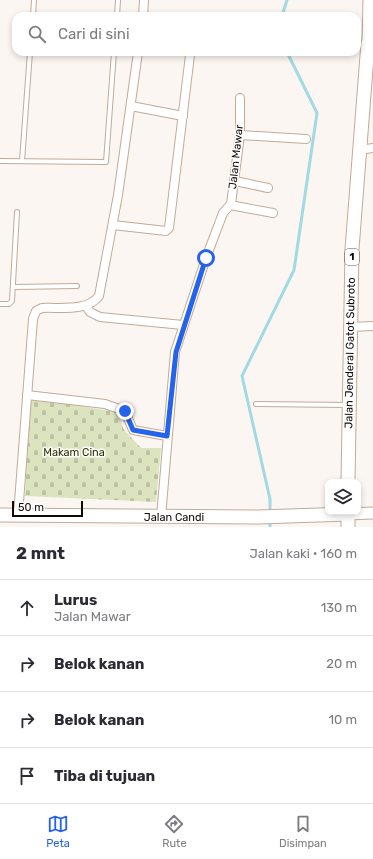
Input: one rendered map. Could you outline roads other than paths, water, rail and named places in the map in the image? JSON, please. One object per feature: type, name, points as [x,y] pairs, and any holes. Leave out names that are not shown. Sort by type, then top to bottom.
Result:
[{"type":"highway","name":"Jalan Jenderal Gatot Subroto","points":[[348,479],[352,249],[359,150],[369,86],[371,38]]},
{"type":"highway","name":"Jalan Candi","points":[[0,515],[265,517],[325,514]]},
{"type":"highway","points":[[348,515],[348,527]]},
{"type":"main road","points":[[369,0],[371,38]]},
{"type":"main road","points":[[361,513],[373,513]]},
{"type":"street","points":[[143,12],[144,0]]},
{"type":"street","points":[[18,515],[33,319],[36,311],[42,308],[86,306],[96,301],[99,296],[113,225],[137,56]]},
{"type":"street","points":[[113,225],[168,230],[190,56]]},
{"type":"street","name":"Jalan Mawar","points":[[161,517],[167,436],[176,352],[183,325],[208,252],[223,213],[230,205],[235,181],[240,135],[240,98]]},
{"type":"street","points":[[131,106],[183,116]]},
{"type":"street","points":[[240,135],[306,139]]},
{"type":"street","points":[[359,150],[373,148]]},
{"type":"street","points":[[235,181],[268,188]]},
{"type":"street","points":[[230,205],[273,213]]},
{"type":"street","points":[[86,306],[90,312],[100,317],[183,325]]},
{"type":"street","points":[[350,327],[373,326]]},
{"type":"street","points":[[27,394],[110,405],[125,411],[133,430],[167,436]]},
{"type":"lane","points":[[33,12],[34,0]]},
{"type":"lane","points":[[117,12],[118,0]]},
{"type":"lane","points":[[22,161],[30,56]]},
{"type":"lane","points":[[0,161],[106,162],[114,56]]},
{"type":"lane","points":[[0,304],[9,304],[12,301],[17,212]]},
{"type":"lane","points":[[13,287],[77,286]]},
{"type":"lane","points":[[256,404],[349,405]]},
{"type":"waterway","points":[[283,12],[287,0]]},
{"type":"waterway","points":[[270,514],[270,499],[242,376],[294,270],[317,113],[289,56]]},
{"type":"waterway","points":[[270,520],[270,527]]},
{"type":"park label","name":"Makam Cina","points":[[74,452]]}]
